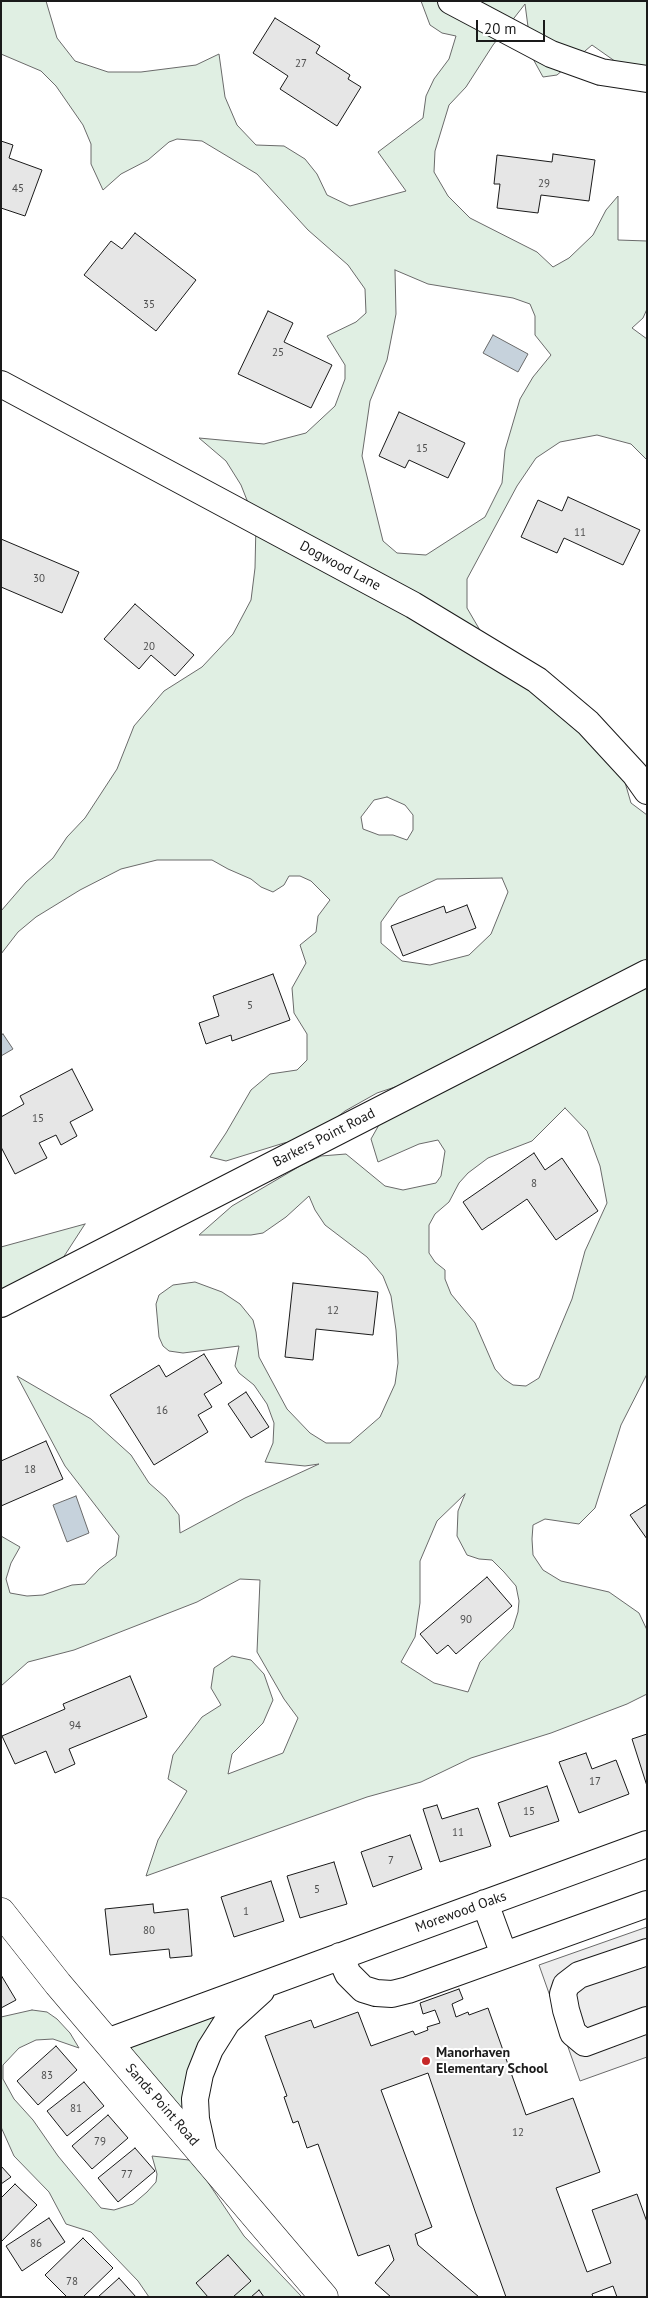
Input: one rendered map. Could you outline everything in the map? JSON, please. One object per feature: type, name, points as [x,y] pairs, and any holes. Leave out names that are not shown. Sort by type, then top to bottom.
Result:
[{"type":"main road","name":"Sands Point Road","points":[[1,1912],[32,1953],[324,2297]]},
{"type":"street","points":[[451,1],[551,54],[601,72],[647,79]]},
{"type":"street","name":"Dogwood Lane","points":[[1,384],[413,605],[537,680],[588,724],[635,774],[647,791]]},
{"type":"street","name":"Barkers Point Road","points":[[1,1304],[647,973]]},
{"type":"street","name":"Morewood Oaks","points":[[108,2042],[647,1844]]},
{"type":"street","points":[[485,1904],[504,1955]]},
{"type":"street","points":[[340,1956],[348,1974],[359,1986],[376,1993],[392,1994],[647,1904]]},
{"type":"street","points":[[647,1952],[579,1975],[566,1985],[563,1994],[573,2033],[585,2042],[647,2020]]},
{"type":"street","name":"Morewood Oaks","points":[[204,2155],[196,2119],[195,2100],[200,2074],[210,2049],[227,2022],[247,2002],[275,1980]]},
{"type":"green space","points":[[1,1],[46,1],[57,38],[75,61],[108,72],[141,72],[196,65],[219,54],[225,97],[237,125],[256,145],[284,146],[305,159],[317,174],[327,195],[350,206],[406,191],[378,152],[423,118],[426,96],[434,79],[449,59],[456,36],[442,33],[430,25],[421,1],[647,1],[647,70],[619,64],[592,45],[557,75],[543,77],[532,57],[525,4],[493,45],[466,87],[449,105],[435,151],[434,172],[448,196],[470,218],[537,252],[553,267],[569,258],[593,235],[606,210],[618,196],[618,240],[647,241],[647,309],[643,318],[632,328],[647,339],[647,460],[631,444],[597,435],[560,442],[536,458],[517,486],[467,579],[467,608],[488,644],[554,684],[624,779],[631,803],[647,815],[647,1374],[621,1425],[595,1508],[579,1524],[545,1519],[533,1525],[532,1539],[533,1555],[543,1570],[561,1581],[609,1592],[639,1613],[647,1630],[647,1694],[627,1704],[551,1733],[471,1758],[421,1782],[367,1797],[146,1876],[158,1840],[187,1791],[168,1779],[173,1755],[202,1717],[221,1705],[211,1688],[214,1668],[232,1656],[251,1660],[264,1674],[273,1700],[263,1723],[232,1754],[228,1774],[283,1753],[298,1718],[284,1699],[257,1652],[260,1580],[240,1579],[197,1602],[74,1650],[28,1662],[1,1686],[1,1536],[20,1547],[11,1563],[6,1579],[10,1593],[27,1596],[43,1595],[72,1585],[85,1584],[99,1569],[116,1556],[119,1536],[65,1466],[17,1376],[91,1419],[131,1455],[149,1483],[166,1498],[179,1515],[180,1533],[245,1498],[319,1464],[305,1466],[265,1462],[273,1443],[274,1423],[267,1404],[254,1385],[239,1373],[235,1366],[239,1346],[183,1353],[169,1351],[163,1346],[159,1337],[156,1304],[159,1295],[173,1285],[195,1282],[222,1292],[240,1304],[253,1320],[259,1357],[287,1409],[310,1433],[326,1443],[350,1443],[380,1417],[395,1384],[398,1363],[396,1330],[391,1296],[383,1276],[367,1257],[325,1225],[315,1210],[309,1196],[286,1217],[263,1233],[251,1235],[199,1235],[232,1206],[300,1166],[321,1156],[346,1154],[385,1186],[403,1190],[436,1183],[441,1176],[445,1151],[438,1140],[419,1144],[378,1162],[371,1139],[380,1123],[419,1079],[377,1093],[345,1111],[309,1139],[284,1143],[226,1161],[210,1157],[251,1090],[270,1074],[297,1070],[307,1060],[307,1034],[294,1013],[292,988],[306,963],[300,945],[316,932],[318,916],[330,900],[311,881],[300,876],[289,876],[284,885],[273,892],[212,860],[157,860],[121,869],[80,890],[36,917],[18,932],[1,954],[1,911],[26,882],[53,858],[67,837],[85,818],[117,769],[134,726],[164,691],[202,667],[233,634],[251,600],[255,568],[256,523],[241,485],[226,461],[199,438],[264,444],[306,433],[335,406],[345,379],[345,365],[327,336],[356,322],[366,313],[365,289],[348,265],[308,230],[257,174],[202,141],[177,139],[169,142],[148,160],[121,174],[103,190],[91,164],[91,144],[83,125],[56,86],[41,71],[1,54]],"holes":[[[395,270],[428,284],[513,298],[530,304],[535,316],[535,335],[551,355],[533,377],[520,399],[505,450],[502,483],[485,517],[426,555],[397,553],[383,541],[362,456],[370,401],[387,360],[396,314]],[[387,797],[405,805],[413,815],[413,830],[407,840],[393,835],[379,835],[363,829],[361,817],[374,800]],[[502,878],[508,892],[491,934],[469,955],[430,965],[402,961],[381,943],[381,922],[399,897],[437,879]],[[565,1108],[587,1131],[600,1166],[607,1203],[585,1251],[572,1299],[539,1378],[526,1386],[513,1385],[495,1369],[475,1323],[451,1294],[445,1279],[445,1270],[435,1262],[429,1253],[429,1225],[435,1214],[449,1202],[459,1183],[468,1173],[488,1158],[532,1141]],[[465,1494],[458,1511],[457,1536],[467,1555],[479,1559],[492,1560],[516,1586],[519,1601],[513,1628],[480,1662],[468,1692],[434,1683],[401,1662],[415,1637],[420,1603],[420,1561],[437,1521]]]},
{"type":"green space","points":[[85,1224],[61,1261],[1,1292],[1,1247]]},
{"type":"green space","points":[[275,1980],[210,2049],[204,2155],[107,2042]]},
{"type":"green space","points":[[32,2010],[47,2012],[57,2019],[70,2033],[79,2048],[53,2039],[36,2040],[19,2048],[3,2065],[3,2079],[14,2099],[33,2120],[58,2156],[101,2208],[114,2210],[133,2204],[147,2192],[156,2182],[157,2174],[152,2156],[189,2160],[199,2169],[244,2236],[302,2297],[149,2297],[138,2281],[91,2232],[66,2224],[49,2192],[14,2156],[1,2127],[1,2017]]},
{"type":"shaded area","points":[[493,335],[528,354],[518,372],[483,353]]},
{"type":"shaded area","points":[[3,1034],[13,1049],[1,1056],[1,1035]]},
{"type":"shaded area","points":[[76,1496],[89,1533],[67,1542],[53,1505]]},
{"type":"shaded area","points":[[647,1927],[647,2057],[580,2081],[539,1965]]},
{"type":"building","points":[[275,18],[320,46],[316,53],[350,75],[348,79],[361,87],[337,126],[280,89],[288,76],[253,53]]},
{"type":"building","points":[[1,141],[13,145],[9,158],[42,170],[25,216],[1,208]]},
{"type":"building","points":[[553,154],[595,160],[589,201],[541,195],[538,213],[497,208],[500,184],[494,184],[497,155],[552,162]]},
{"type":"building","points":[[135,233],[196,280],[156,331],[84,275],[111,241],[122,249]]},
{"type":"building","points":[[268,311],[293,323],[284,342],[332,365],[311,408],[238,374]]},
{"type":"building","points":[[399,412],[465,443],[448,478],[409,460],[405,468],[379,456]]},
{"type":"building","points":[[568,497],[640,530],[623,565],[564,538],[557,553],[521,537],[538,500],[562,511]]},
{"type":"building","points":[[1,539],[79,572],[62,613],[1,587]]},
{"type":"building","points":[[135,604],[194,655],[175,676],[151,655],[139,669],[104,639]]},
{"type":"building","points":[[467,905],[476,928],[403,956],[391,926],[444,906],[446,913]]},
{"type":"building","points":[[273,974],[290,1020],[232,1041],[231,1035],[206,1044],[199,1023],[219,1016],[213,996]]},
{"type":"building","points":[[72,1069],[93,1110],[70,1122],[77,1136],[61,1145],[56,1135],[39,1143],[47,1158],[15,1174],[1,1147],[1,1117],[24,1104],[20,1096]]},
{"type":"building","points":[[534,1153],[545,1170],[562,1158],[598,1211],[556,1240],[527,1199],[482,1230],[463,1202]]},
{"type":"building","points":[[293,1283],[378,1292],[373,1335],[316,1329],[313,1360],[285,1357]]},
{"type":"building","points":[[204,1354],[222,1383],[204,1394],[212,1407],[198,1415],[208,1432],[154,1465],[110,1395],[159,1365],[166,1377]]},
{"type":"building","points":[[246,1392],[269,1427],[251,1438],[228,1404]]},
{"type":"building","points":[[46,1441],[63,1479],[1,1506],[1,1461]]},
{"type":"building","points":[[647,1504],[647,1539],[630,1515]]},
{"type":"building","points":[[487,1577],[512,1606],[456,1654],[448,1645],[437,1654],[420,1634]]},
{"type":"building","points":[[130,1676],[147,1717],[69,1749],[75,1764],[55,1773],[46,1751],[15,1764],[2,1736],[65,1709],[63,1704]]},
{"type":"building","points":[[647,1734],[647,1786],[632,1739]]},
{"type":"building","points":[[586,1753],[592,1769],[616,1760],[629,1794],[579,1813],[559,1762]]},
{"type":"building","points":[[547,1786],[559,1821],[510,1837],[498,1803]]},
{"type":"building","points":[[437,1805],[442,1819],[478,1808],[491,1846],[440,1862],[423,1809]]},
{"type":"building","points":[[410,1835],[422,1869],[373,1887],[361,1852]]},
{"type":"building","points":[[334,1862],[347,1904],[300,1918],[287,1876]]},
{"type":"building","points":[[271,1881],[284,1921],[234,1937],[221,1897]]},
{"type":"building","points":[[153,1904],[154,1913],[188,1909],[192,1956],[170,1958],[169,1949],[110,1955],[105,1909]]},
{"type":"building","points":[[1,1975],[16,2000],[1,2008]]},
{"type":"building","points":[[459,1989],[463,1999],[452,2004],[456,2017],[468,2012],[469,2015],[488,2008],[526,2115],[573,2098],[600,2172],[556,2188],[587,2272],[611,2263],[592,2210],[637,2194],[647,2222],[647,2297],[617,2297],[613,2286],[592,2294],[593,2297],[506,2297],[428,2073],[381,2090],[432,2227],[415,2234],[418,2245],[479,2297],[391,2297],[375,2283],[394,2260],[389,2245],[358,2256],[318,2144],[307,2148],[298,2121],[293,2123],[284,2097],[287,2096],[265,2036],[311,2020],[314,2028],[358,2012],[371,2046],[413,2031],[415,2035],[428,2030],[427,2027],[440,2023],[435,2010],[423,2014],[420,2003]]},
{"type":"building","points":[[56,2046],[77,2070],[38,2105],[17,2081]]},
{"type":"building","points":[[84,2082],[104,2106],[67,2136],[47,2111]]},
{"type":"building","points":[[108,2115],[128,2138],[92,2169],[72,2146]]},
{"type":"building","points":[[135,2148],[155,2171],[118,2202],[98,2178]]},
{"type":"building","points":[[1,2166],[11,2177],[1,2184]]},
{"type":"building","points":[[15,2184],[37,2205],[1,2242],[1,2198]]},
{"type":"building","points":[[49,2218],[65,2242],[22,2271],[6,2246]]},
{"type":"building","points":[[83,2238],[113,2268],[83,2297],[67,2297],[45,2275]]},
{"type":"building","points":[[228,2255],[251,2281],[233,2297],[208,2297],[196,2283]]},
{"type":"building","points":[[119,2278],[136,2297],[98,2297]]},
{"type":"building","points":[[259,2290],[264,2297],[251,2297]]},
{"type":"place","name":"Manorhaven Elementary School","points":[[426,2061]]}]
